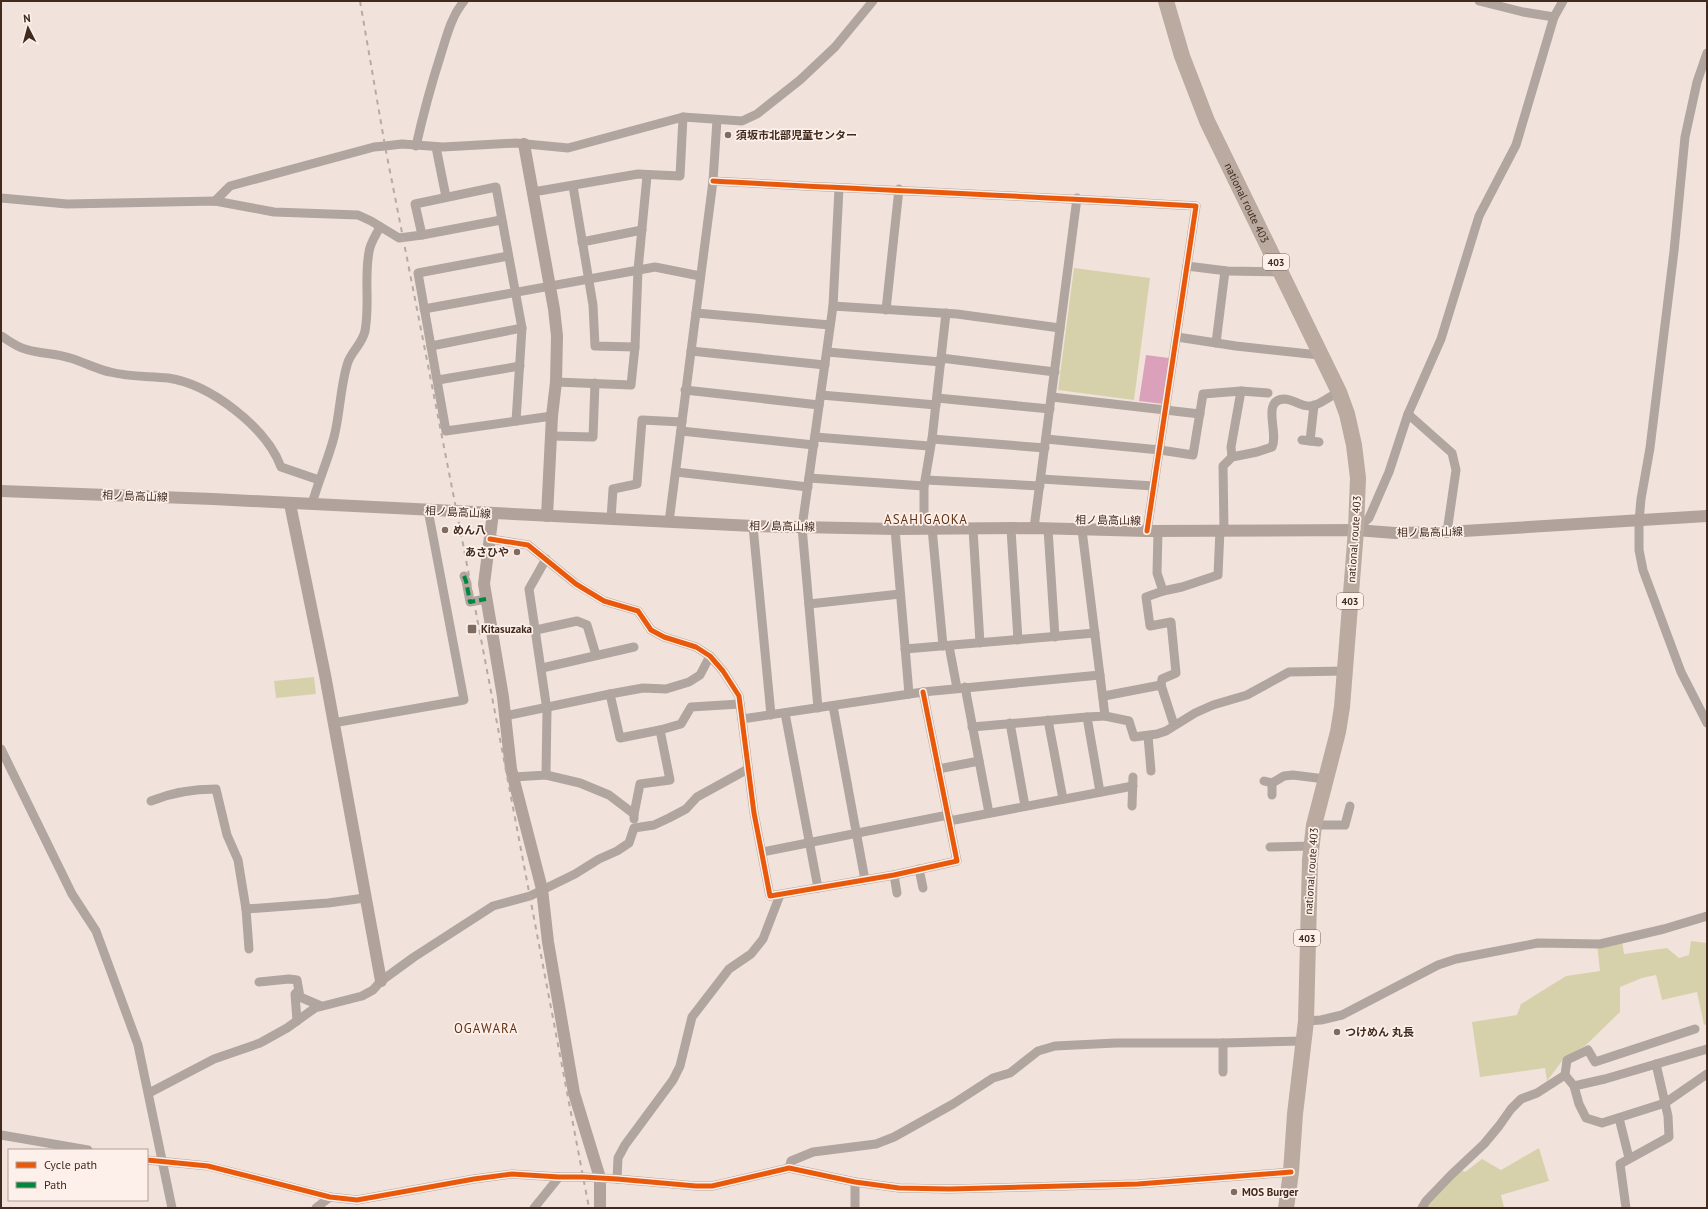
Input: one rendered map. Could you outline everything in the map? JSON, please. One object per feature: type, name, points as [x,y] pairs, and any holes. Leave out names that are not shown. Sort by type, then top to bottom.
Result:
[{"type":"highway","name":"national route 403","points":[[1166,1],[1182,56],[1207,121],[1281,272],[1319,355],[1339,392],[1347,414],[1354,445],[1358,478],[1356,530],[1345,671],[1338,732],[1314,825],[1308,923],[1306,1021],[1286,1208]]},
{"type":"main road","points":[[524,144],[550,286],[557,336],[556,382],[552,416],[547,516]]},
{"type":"main road","name":"相ノ島高山線","points":[[1,491],[312,504],[753,526],[895,529],[1034,528],[1152,531],[1356,530],[1395,533],[1447,532],[1707,516]]},
{"type":"main road","points":[[290,504],[334,723],[380,981]]},
{"type":"main road","points":[[493,514],[484,584],[486,599],[514,778],[542,889],[548,942],[574,1093],[600,1178],[600,1208]]},
{"type":"street","points":[[416,146],[425,104],[448,28],[464,1]]},
{"type":"street","points":[[215,201],[230,186],[374,147],[402,144],[436,147],[516,143],[568,148],[682,117],[742,121],[757,114],[800,80],[835,47],[873,1]]},
{"type":"street","points":[[1479,1],[1523,12],[1554,17]]},
{"type":"street","points":[[1356,530],[1369,518],[1389,472],[1408,414],[1442,339],[1479,216],[1516,145],[1554,17],[1563,1]]},
{"type":"street","points":[[1707,53],[1697,82],[1685,137],[1674,251],[1651,440],[1641,499],[1639,521],[1639,550],[1643,570],[1681,672],[1707,722]]},
{"type":"street","points":[[533,192],[638,174],[647,176],[680,176],[682,117]]},
{"type":"street","points":[[669,522],[713,181],[717,120]]},
{"type":"street","points":[[436,147],[446,198]]},
{"type":"street","points":[[556,382],[631,385],[635,347],[638,270],[647,176]]},
{"type":"street","points":[[713,181],[1077,198],[1196,206],[1154,486],[1152,531],[1157,573],[1163,591]]},
{"type":"street","points":[[572,186],[593,305],[595,346],[635,347]]},
{"type":"street","points":[[422,234],[415,204],[496,187],[522,328],[516,421]]},
{"type":"street","points":[[818,708],[802,527],[833,306],[839,188]]},
{"type":"street","points":[[886,310],[899,190]]},
{"type":"street","points":[[1,198],[68,204],[215,201],[274,212],[358,215],[399,238],[501,220]]},
{"type":"street","points":[[1034,528],[1077,198]]},
{"type":"street","points":[[312,504],[334,438],[347,364],[353,352],[361,342],[365,331],[367,300],[366,274],[369,250],[380,227]]},
{"type":"street","points":[[582,242],[642,230]]},
{"type":"street","points":[[508,256],[418,273],[446,431],[552,416]]},
{"type":"street","points":[[1187,266],[1225,271],[1281,272]]},
{"type":"street","points":[[424,309],[656,267],[700,276]]},
{"type":"street","points":[[1216,343],[1225,271]]},
{"type":"street","points":[[833,306],[946,313],[1060,328]]},
{"type":"street","points":[[696,313],[830,325]]},
{"type":"street","points":[[946,313],[925,483],[928,528],[946,646],[961,688],[972,727],[989,813]]},
{"type":"street","points":[[430,346],[522,328]]},
{"type":"street","points":[[1,336],[24,349],[69,357],[110,372],[152,378],[168,378],[193,385],[214,395],[233,407],[260,435],[276,455],[281,467],[319,480]]},
{"type":"street","points":[[1177,337],[1319,355]]},
{"type":"street","points":[[691,351],[825,365]]},
{"type":"street","points":[[826,352],[941,360],[1055,372]]},
{"type":"street","points":[[438,380],[520,366]]},
{"type":"street","points":[[552,436],[592,437],[595,383]]},
{"type":"street","points":[[685,390],[819,405]]},
{"type":"street","points":[[611,518],[613,489],[637,484],[642,420],[682,427],[814,441],[1045,443],[1160,450],[1193,455],[1203,394],[1241,391],[1268,394]]},
{"type":"street","points":[[1232,458],[1231,446],[1241,391]]},
{"type":"street","points":[[1174,725],[1161,685],[1162,679],[1176,673],[1171,622],[1150,626],[1142,598],[1218,575],[1222,530],[1223,466],[1232,458],[1272,447],[1275,442],[1271,412],[1273,404],[1278,400],[1286,399],[1302,404],[1314,405],[1339,392]]},
{"type":"street","points":[[821,395],[1050,410]]},
{"type":"street","points":[[1052,397],[1200,414]]},
{"type":"street","points":[[1310,441],[1314,405]]},
{"type":"street","points":[[1408,414],[1452,453],[1456,470],[1447,532]]},
{"type":"street","points":[[676,472],[809,482],[1040,483],[1154,486]]},
{"type":"street","points":[[334,723],[464,700],[428,510]]},
{"type":"street","points":[[753,526],[771,715]]},
{"type":"street","points":[[973,528],[980,643]]},
{"type":"street","points":[[895,529],[909,694]]},
{"type":"street","points":[[1011,529],[1018,640]]},
{"type":"street","points":[[1048,529],[1055,637]]},
{"type":"street","points":[[1082,530],[1106,716]]},
{"type":"street","points":[[490,539],[528,545],[576,584],[604,602],[638,611],[651,630],[664,637],[696,647],[710,656],[739,696],[748,769],[770,896],[894,875],[957,861],[923,692]]},
{"type":"street","points":[[546,559],[529,589],[547,707],[546,775]]},
{"type":"street","points":[[464,576],[470,602],[486,599]]},
{"type":"street","points":[[809,604],[900,594]]},
{"type":"street","points":[[536,630],[577,622],[587,625],[596,655]]},
{"type":"street","points":[[905,649],[1095,634]]},
{"type":"street","points":[[542,668],[634,647]]},
{"type":"street","points":[[505,716],[643,688],[666,689],[689,682],[700,675],[710,656]]},
{"type":"street","points":[[972,727],[1106,716],[1129,721],[1134,737],[1148,736],[1166,731],[1195,713],[1213,705],[1247,694],[1289,672],[1345,671]]},
{"type":"street","points":[[742,719],[923,692],[1100,675]]},
{"type":"street","points":[[1104,696],[1161,685]]},
{"type":"street","points":[[610,694],[620,738],[681,724],[691,707],[740,704]]},
{"type":"street","points":[[833,706],[865,880]]},
{"type":"street","points":[[785,713],[818,888]]},
{"type":"street","points":[[1087,717],[1100,792]]},
{"type":"street","points":[[1048,720],[1063,799]]},
{"type":"street","points":[[1010,723],[1025,806]]},
{"type":"street","points":[[149,1092],[214,1059],[260,1043],[297,1021],[315,1008],[362,996],[373,990],[380,981],[493,906],[530,896],[617,851],[629,843],[634,828],[634,814],[640,784],[670,780],[660,730]]},
{"type":"street","points":[[1148,736],[1151,771]]},
{"type":"street","points":[[1,749],[72,894],[96,931],[138,1045],[172,1208]]},
{"type":"street","points":[[938,769],[979,761]]},
{"type":"street","points":[[634,828],[654,825],[669,818],[686,809],[697,797],[748,769]]},
{"type":"street","points":[[514,778],[546,775],[580,782],[609,795],[634,814]]},
{"type":"street","points":[[1272,796],[1268,782],[1284,776],[1293,775],[1325,779]]},
{"type":"street","points":[[1132,806],[1133,777]]},
{"type":"street","points":[[762,852],[948,818],[989,813],[1132,786]]},
{"type":"street","points":[[152,801],[182,792],[216,789],[228,835],[238,860],[246,909],[249,949]]},
{"type":"street","points":[[1314,825],[1345,824],[1350,806]]},
{"type":"street","points":[[1270,847],[1312,846]]},
{"type":"street","points":[[919,869],[923,888]]},
{"type":"street","points":[[894,875],[897,893]]},
{"type":"street","points":[[617,1179],[618,1158],[624,1145],[673,1080],[680,1066],[692,1017],[729,969],[751,954],[763,939],[780,895]]},
{"type":"street","points":[[246,909],[328,903],[365,898]]},
{"type":"street","points":[[1306,1021],[1321,1020],[1342,1015],[1438,965],[1456,960],[1538,943],[1600,944],[1664,930],[1707,916]]},
{"type":"street","points":[[259,982],[288,979],[297,980],[300,997],[321,1006]]},
{"type":"street","points":[[297,1021],[295,994],[298,991]]},
{"type":"street","points":[[1695,1029],[1595,1062],[1588,1050],[1566,1060],[1565,1075],[1574,1086],[1579,1104],[1586,1118],[1602,1123],[1665,1103],[1707,1074]]},
{"type":"street","points":[[789,1168],[792,1162],[813,1152],[876,1144],[894,1137],[953,1104],[993,1078],[1010,1073],[1038,1051],[1055,1046],[1116,1043],[1303,1041]]},
{"type":"street","points":[[1223,1043],[1223,1072]]},
{"type":"street","points":[[1574,1086],[1605,1079],[1707,1049]]},
{"type":"street","points":[[1626,1208],[1620,1164],[1669,1138],[1665,1103],[1656,1064]]},
{"type":"street","points":[[1422,1208],[1426,1201],[1451,1175],[1484,1144],[1500,1126],[1511,1109],[1521,1099],[1537,1093],[1565,1075]]},
{"type":"street","points":[[1619,1118],[1629,1158]]},
{"type":"street","points":[[1,1135],[82,1149]]},
{"type":"street","points":[[148,1160],[162,1163],[208,1166],[330,1197],[357,1200],[512,1174],[617,1179],[712,1186],[789,1168],[855,1182],[899,1188],[949,1189],[1138,1184],[1291,1172]]},
{"type":"street","points":[[534,1208],[558,1177]]},
{"type":"street","points":[[855,1182],[855,1208]]},
{"type":"street","points":[[316,1208],[330,1197]]},
{"type":"shaded area","points":[[1074,268],[1150,278],[1134,400],[1058,390]]},
{"type":"shaded area","points":[[1146,355],[1169,358],[1163,404],[1139,401]]},
{"type":"shaded area","points":[[314,677],[316,694],[276,698],[274,681]]},
{"type":"shaded area","points":[[1622,941],[1624,954],[1667,948],[1679,958],[1689,955],[1691,941],[1707,943],[1707,1024],[1704,1025],[1697,992],[1662,1000],[1656,975],[1642,978],[1620,987],[1620,1012],[1585,1046],[1565,1057],[1547,1081],[1545,1068],[1480,1077],[1472,1022],[1517,1015],[1521,1004],[1566,976],[1600,971],[1597,945]]},
{"type":"shaded area","points":[[1539,1148],[1549,1181],[1501,1195],[1504,1208],[1422,1208],[1461,1170],[1465,1172],[1482,1159],[1501,1170]]},
{"type":"railway","points":[[360,1],[385,146],[463,544],[589,1208]]},
{"type":"marked path","points":[[464,576],[470,602],[486,599]]},
{"type":"cycle path","points":[[713,181],[1196,206],[1147,531]]},
{"type":"cycle path","points":[[490,539],[528,545],[576,584],[604,601],[638,611],[651,630],[664,637],[696,647],[710,656],[723,671],[739,696],[754,813],[770,896],[894,875],[957,861],[923,692]]},
{"type":"cycle path","points":[[148,1160],[208,1166],[330,1197],[357,1200],[474,1179],[512,1174],[617,1179],[712,1186],[789,1168],[855,1182],[899,1188],[949,1189],[1138,1184],[1291,1172]]},
{"type":"place","name":"須坂市北部児童センター","points":[[728,135]]},
{"type":"place","name":"めん八","points":[[445,530]]},
{"type":"place","name":"あさひや","points":[[517,552]]},
{"type":"place","name":"Kitasuzaka","points":[[472,629]]},
{"type":"place","name":"つけめん 丸長","points":[[1337,1032]]},
{"type":"place","name":"MOS Burger","points":[[1234,1192]]},
{"type":"district","name":"ASAHIGAOKA","points":[[926,519]]},
{"type":"district","name":"OGAWARA","points":[[486,1028]]}]
